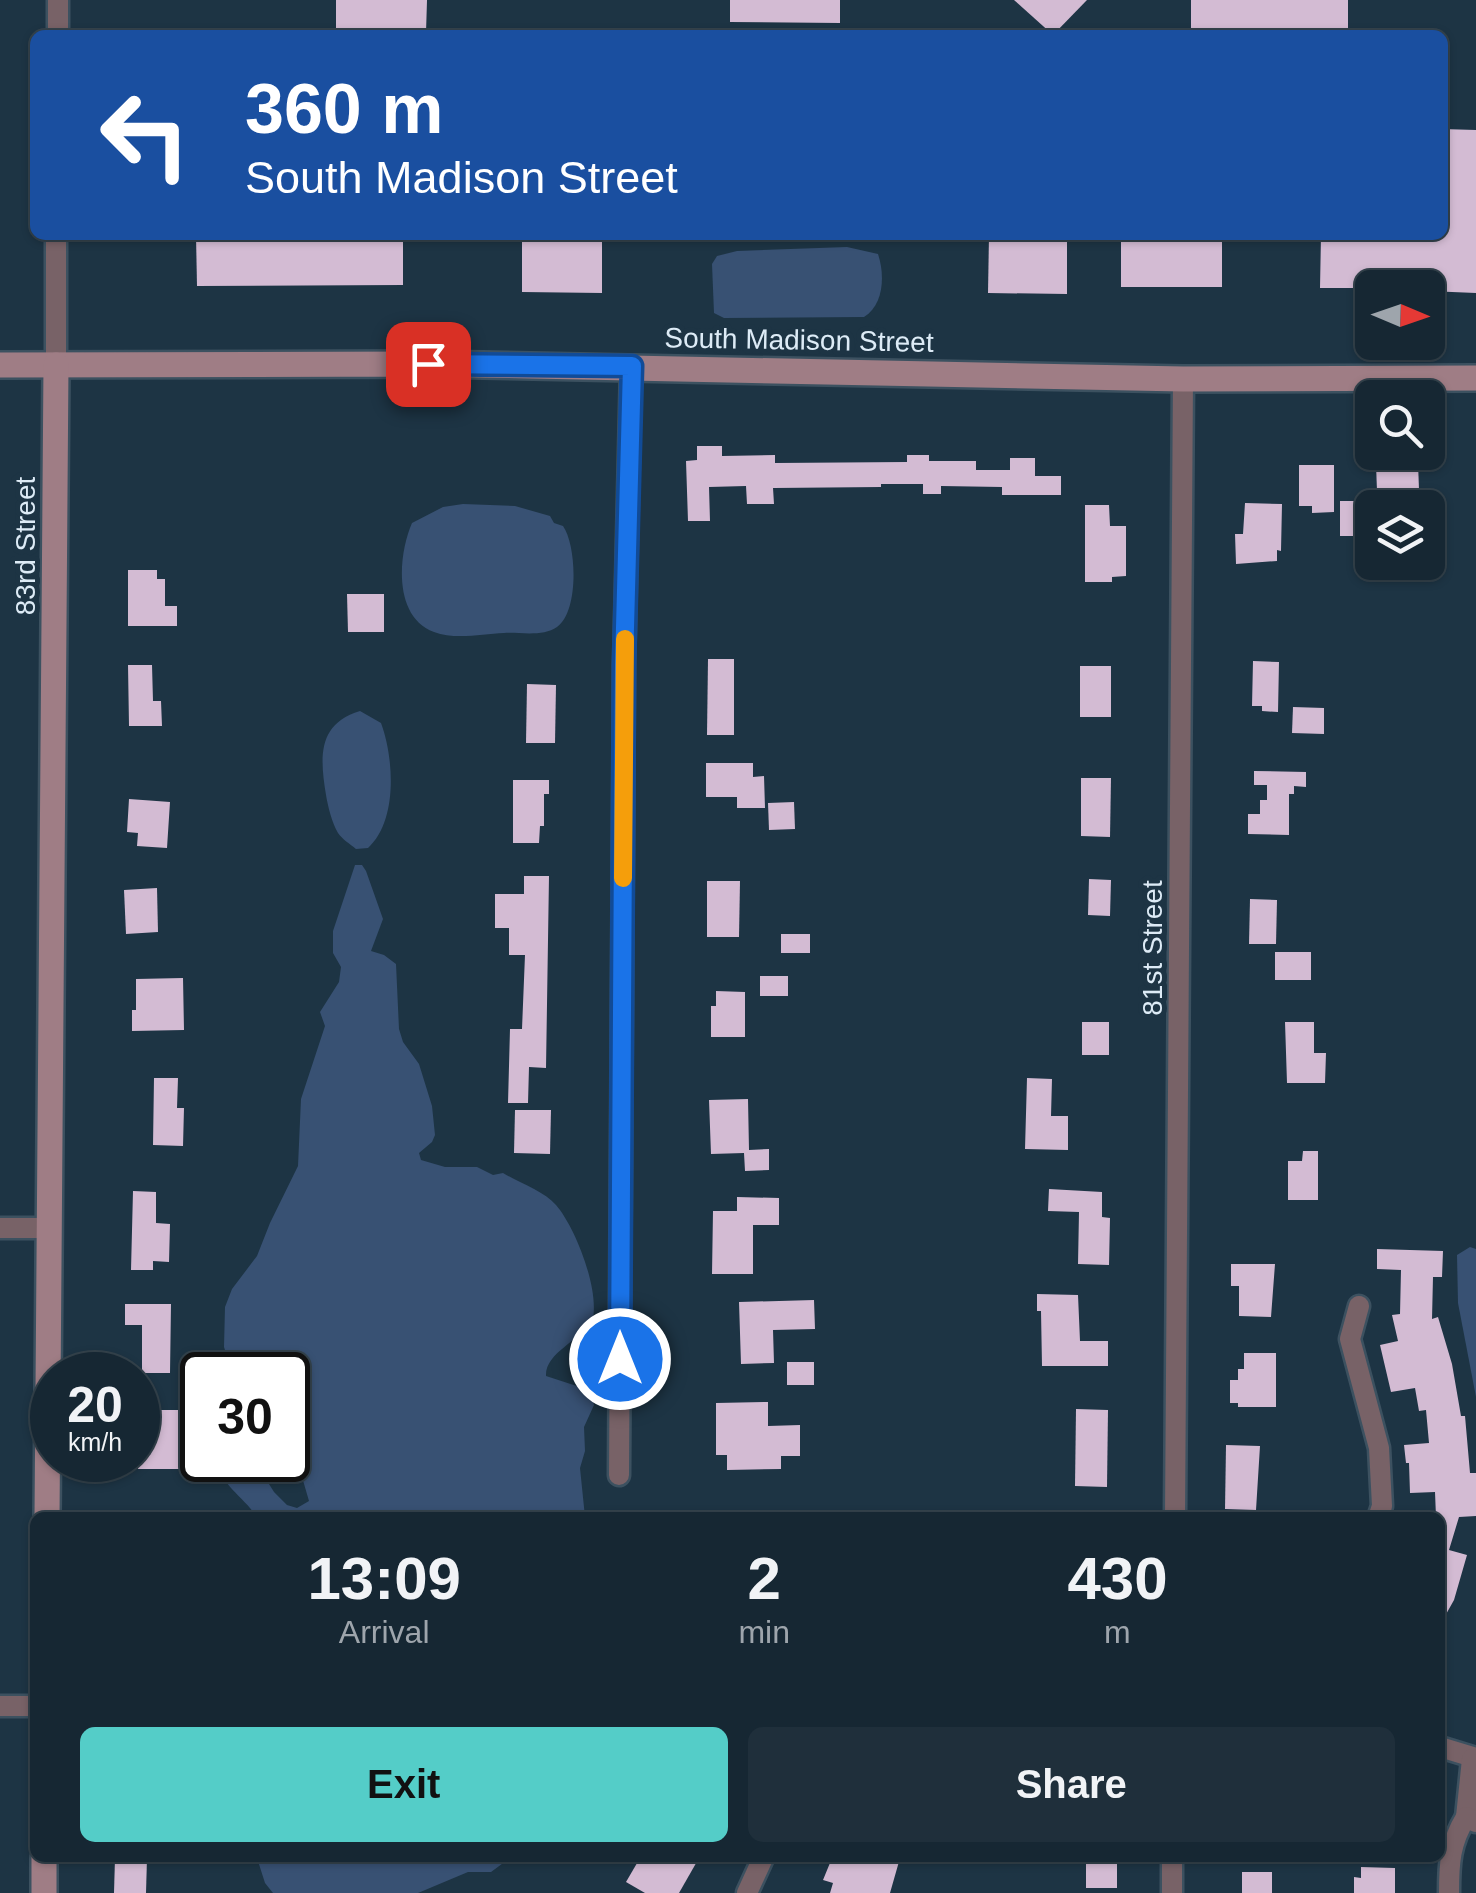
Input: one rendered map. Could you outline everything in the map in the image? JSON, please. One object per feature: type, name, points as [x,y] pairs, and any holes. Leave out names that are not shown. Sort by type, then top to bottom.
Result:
[{"type":"street","points":[[58,0],[58,30]]},
{"type":"street","name":"83rd Street","points":[[48,1512],[56,240]]},
{"type":"street","name":"South Madison Street","points":[[0,364],[632,366],[1183,379],[1476,378]]},
{"type":"street","points":[[619,1474],[624,665],[632,366]]},
{"type":"street","name":"81st Street","points":[[1175,1512],[1183,379]]},
{"type":"street","points":[[0,1228],[51,1228]]},
{"type":"street","points":[[1359,1306],[1350,1338],[1380,1448],[1380,1512]]},
{"type":"street","points":[[0,1706],[30,1706]]},
{"type":"street","points":[[1445,1749],[1474,1758],[1471,1819],[1449,1854],[1449,1893]]},
{"type":"street","points":[[44,1862],[44,1893]]},
{"type":"street","points":[[747,1893],[760,1862]]},
{"type":"street","points":[[1172,1862],[1172,1893]]},
{"type":"water","points":[[847,247],[878,254],[880,262],[879,297],[864,317],[724,318],[714,313],[712,264],[717,256],[737,251]]},
{"type":"water","points":[[515,506],[550,516],[554,523],[563,526],[571,548],[574,578],[569,608],[557,627],[538,633],[451,636],[434,632],[411,613],[402,584],[402,568],[412,523],[443,507]]},
{"type":"water","points":[[360,711],[381,723],[389,754],[391,788],[385,822],[378,836],[368,848],[356,849],[340,835],[332,820],[323,756],[336,724]]},
{"type":"water","points":[[355,865],[362,865],[383,919],[371,951],[396,964],[399,1029],[419,1064],[432,1106],[435,1135],[419,1153],[421,1160],[445,1167],[477,1167],[493,1175],[503,1173],[551,1200],[579,1244],[593,1295],[592,1322],[551,1361],[546,1376],[589,1390],[594,1405],[584,1427],[585,1451],[580,1468],[584,1512],[253,1512],[227,1482],[268,1482],[287,1505],[297,1508],[309,1501],[303,1482],[310,1482],[310,1352],[226,1352],[225,1307],[232,1289],[257,1256],[298,1166],[301,1099],[325,1026],[320,1012],[339,982],[341,967],[333,953],[333,931]]},
{"type":"water","points":[[1470,1247],[1476,1249],[1476,1397],[1458,1303],[1457,1255]]},
{"type":"water","points":[[258,1862],[505,1862],[491,1872],[468,1872],[418,1893],[273,1893]]},
{"type":"building","points":[[336,0],[427,0],[426,30],[336,30]]},
{"type":"building","points":[[730,0],[840,0],[840,23],[730,22]]},
{"type":"building","points":[[1014,0],[1087,0],[1058,30],[1047,30]]},
{"type":"building","points":[[1191,0],[1348,0],[1348,30],[1191,30]]},
{"type":"building","points":[[1448,129],[1476,130],[1476,293],[1445,292],[1445,270],[1355,270],[1355,288],[1320,288],[1321,240],[1448,240]]},
{"type":"building","points":[[196,240],[403,240],[403,285],[197,286]]},
{"type":"building","points":[[522,240],[602,240],[602,293],[522,292]]},
{"type":"building","points":[[989,240],[1067,240],[1067,294],[988,293]]},
{"type":"building","points":[[1121,240],[1222,240],[1222,287],[1121,287]]},
{"type":"building","points":[[697,446],[722,446],[722,456],[775,455],[775,463],[907,462],[907,455],[929,455],[929,461],[976,461],[976,470],[1010,470],[1010,458],[1035,458],[1035,476],[1061,476],[1061,495],[1002,495],[1002,487],[941,486],[941,494],[923,494],[923,484],[881,484],[773,488],[774,504],[747,504],[746,486],[709,487],[710,521],[688,521],[686,461],[697,460]]},
{"type":"building","points":[[1299,465],[1334,465],[1334,512],[1312,513],[1312,506],[1299,506]]},
{"type":"building","points":[[1376,470],[1418,470],[1419,490],[1377,490]]},
{"type":"building","points":[[1340,501],[1355,501],[1355,536],[1340,536]]},
{"type":"building","points":[[1245,503],[1282,504],[1281,551],[1277,550],[1277,561],[1236,564],[1235,534],[1243,534]]},
{"type":"building","points":[[1085,505],[1109,505],[1110,526],[1126,526],[1126,576],[1112,577],[1112,582],[1085,582]]},
{"type":"building","points":[[128,570],[157,570],[157,579],[165,579],[165,606],[177,606],[177,626],[128,626]]},
{"type":"building","points":[[347,594],[384,594],[384,632],[348,632]]},
{"type":"building","points":[[708,659],[734,659],[734,735],[707,735]]},
{"type":"building","points":[[1253,661],[1279,662],[1278,712],[1252,706]]},
{"type":"building","points":[[128,665],[152,665],[153,701],[161,701],[162,726],[129,726]]},
{"type":"building","points":[[1080,666],[1111,666],[1111,717],[1080,717]]},
{"type":"building","points":[[527,684],[556,685],[555,743],[526,743]]},
{"type":"building","points":[[1293,707],[1324,708],[1324,734],[1292,733]]},
{"type":"building","points":[[706,763],[753,763],[753,777],[764,776],[765,808],[737,808],[737,797],[706,797]]},
{"type":"building","points":[[1254,771],[1306,772],[1306,787],[1294,786],[1294,794],[1289,794],[1289,835],[1248,834],[1248,814],[1260,814],[1260,800],[1267,800],[1267,785],[1254,785]]},
{"type":"building","points":[[1081,778],[1111,778],[1110,837],[1081,836]]},
{"type":"building","points":[[513,780],[549,780],[539,843],[513,843]]},
{"type":"building","points":[[129,799],[170,802],[167,848],[137,846],[138,833],[127,832]]},
{"type":"building","points":[[794,802],[795,829],[769,830],[768,803]]},
{"type":"building","points":[[524,876],[549,876],[546,1068],[529,1067],[528,1103],[508,1103],[510,1029],[522,1029],[525,955],[509,955],[509,928],[495,928],[495,894],[524,894]]},
{"type":"building","points":[[1089,879],[1111,880],[1110,916],[1088,915]]},
{"type":"building","points":[[707,881],[740,881],[739,937],[707,937]]},
{"type":"building","points":[[157,888],[158,932],[126,934],[124,890]]},
{"type":"building","points":[[1250,899],[1277,900],[1276,944],[1249,944]]},
{"type":"building","points":[[781,934],[810,934],[810,953],[781,953]]},
{"type":"building","points":[[1275,952],[1311,952],[1311,980],[1275,980]]},
{"type":"building","points":[[760,976],[788,976],[788,996],[760,996]]},
{"type":"building","points":[[183,978],[184,1030],[132,1031],[136,979]]},
{"type":"building","points":[[716,991],[745,992],[745,1037],[711,1037],[711,1006],[716,1006]]},
{"type":"building","points":[[1082,1022],[1109,1022],[1109,1055],[1082,1055]]},
{"type":"building","points":[[1285,1022],[1314,1022],[1314,1053],[1326,1053],[1325,1083],[1287,1083]]},
{"type":"building","points":[[154,1078],[178,1078],[177,1108],[184,1108],[183,1146],[153,1145]]},
{"type":"building","points":[[1027,1078],[1052,1079],[1051,1116],[1068,1116],[1068,1150],[1025,1149]]},
{"type":"building","points":[[748,1099],[749,1150],[769,1149],[769,1170],[745,1171],[744,1153],[711,1154],[709,1100]]},
{"type":"building","points":[[515,1110],[551,1110],[550,1154],[514,1153]]},
{"type":"building","points":[[1303,1151],[1318,1151],[1318,1200],[1288,1200],[1288,1161],[1302,1161]]},
{"type":"building","points":[[1049,1189],[1102,1192],[1102,1217],[1110,1218],[1109,1265],[1078,1264],[1079,1212],[1048,1211]]},
{"type":"building","points":[[133,1191],[156,1192],[156,1223],[170,1224],[169,1262],[153,1261],[153,1270],[131,1270]]},
{"type":"building","points":[[737,1197],[779,1198],[779,1225],[753,1225],[753,1274],[712,1274],[713,1211],[737,1211]]},
{"type":"building","points":[[1377,1249],[1443,1251],[1442,1277],[1433,1277],[1432,1319],[1438,1317],[1452,1364],[1461,1416],[1465,1416],[1470,1473],[1476,1473],[1476,1516],[1459,1517],[1449,1550],[1467,1555],[1454,1600],[1445,1616],[1445,1512],[1436,1512],[1435,1492],[1410,1493],[1404,1445],[1429,1443],[1426,1410],[1419,1411],[1415,1388],[1391,1392],[1380,1345],[1398,1341],[1392,1315],[1400,1314],[1401,1270],[1377,1269]]},
{"type":"building","points":[[1231,1264],[1275,1264],[1271,1317],[1239,1316],[1239,1286],[1231,1286]]},
{"type":"building","points":[[1037,1294],[1078,1295],[1080,1341],[1108,1341],[1108,1366],[1042,1366]]},
{"type":"building","points":[[814,1300],[815,1329],[773,1330],[774,1363],[741,1364],[739,1302]]},
{"type":"building","points":[[125,1304],[171,1304],[170,1373],[160,1373],[160,1352],[142,1352],[142,1325],[125,1325]]},
{"type":"building","points":[[1244,1353],[1276,1353],[1276,1407],[1238,1407],[1238,1403],[1230,1403],[1230,1380],[1238,1380],[1238,1369],[1244,1369]]},
{"type":"building","points":[[787,1362],[814,1362],[814,1385],[787,1385]]},
{"type":"building","points":[[768,1402],[768,1426],[800,1425],[800,1456],[781,1456],[781,1469],[727,1470],[727,1455],[716,1455],[716,1403]]},
{"type":"building","points":[[1076,1409],[1108,1410],[1107,1487],[1075,1486]]},
{"type":"building","points":[[160,1410],[180,1410],[180,1469],[160,1469]]},
{"type":"building","points":[[1226,1445],[1260,1446],[1256,1510],[1225,1509]]},
{"type":"building","points":[[115,1862],[147,1862],[146,1893],[114,1893]]},
{"type":"building","points":[[638,1862],[697,1862],[679,1893],[645,1893],[626,1882]]},
{"type":"building","points":[[830,1862],[899,1862],[890,1893],[830,1893],[833,1883],[823,1880]]},
{"type":"building","points":[[1086,1862],[1117,1862],[1117,1888],[1086,1888]]},
{"type":"building","points":[[1361,1867],[1395,1868],[1395,1893],[1354,1893],[1354,1877],[1361,1878]]},
{"type":"building","points":[[1242,1872],[1272,1872],[1272,1893],[1242,1893]]},
{"type":"slow traffic","points":[[623,878],[625,639]]},
{"type":"route","points":[[428,364],[632,366],[624,665],[620,1359]]}]
